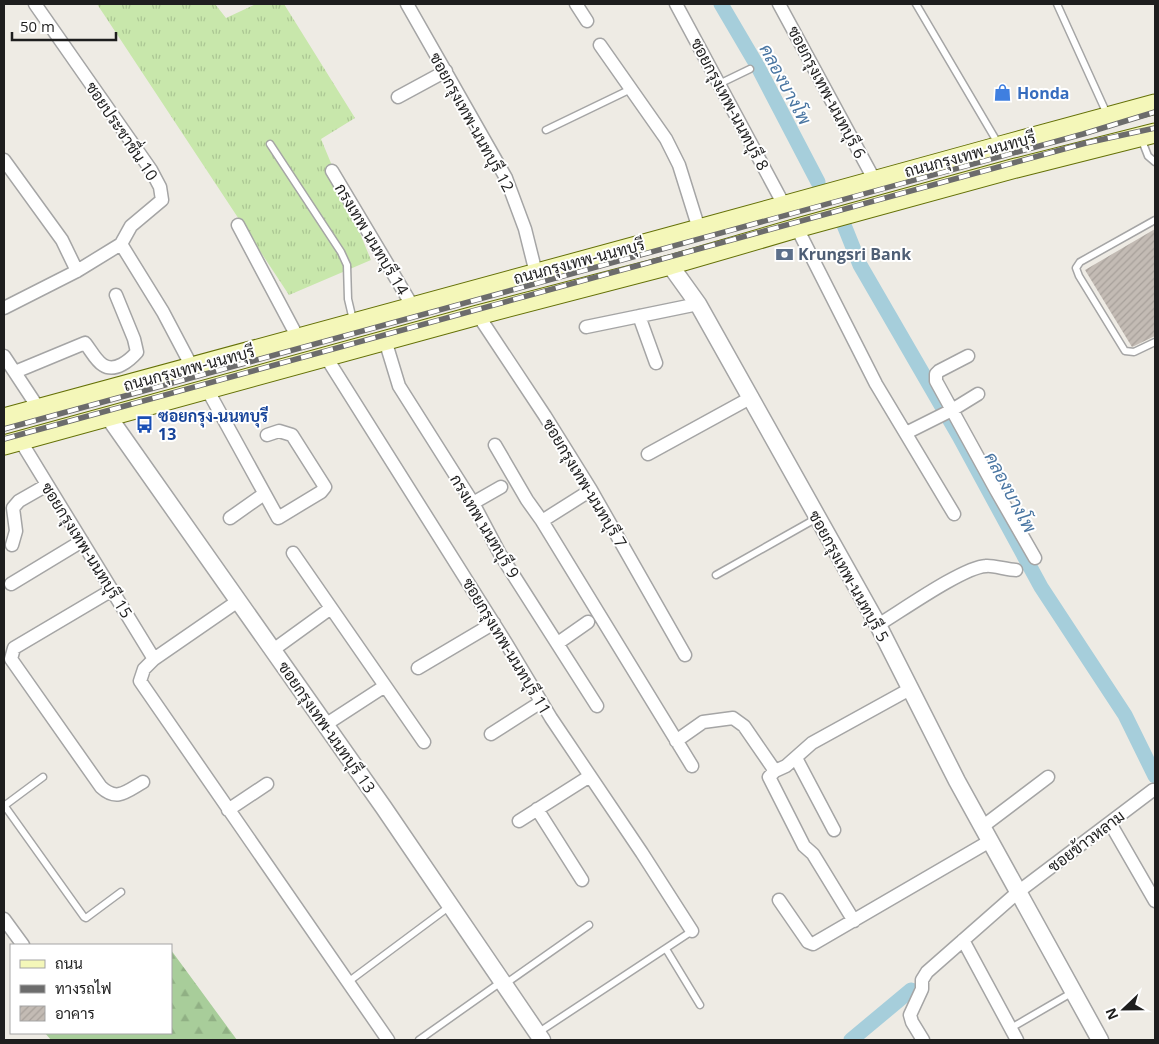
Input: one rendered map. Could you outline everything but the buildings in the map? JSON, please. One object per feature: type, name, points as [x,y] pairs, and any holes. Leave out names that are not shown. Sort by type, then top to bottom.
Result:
[{"type":"main road","name":"ถนนกรุงเทพ-นนทบุรี","points":[[4,418],[1155,104]]},
{"type":"main road","name":"ถนนกรุงเทพ-นนทบุรี","points":[[12,442],[385,340],[670,265],[1016,168],[1148,135]]},
{"type":"main road","points":[[784,205],[793,229]]},
{"type":"main road","points":[[100,392],[108,416]]},
{"type":"street","name":"ซอยประชาชื่น 10","points":[[4,308],[77,271],[121,244],[131,226],[162,200],[160,187],[151,170],[37,4]]},
{"type":"street","name":"ซอยกรุงเทพ-นนทบุรี 12","points":[[407,4],[506,178],[524,229],[536,273]]},
{"type":"street","points":[[576,4],[587,21]]},
{"type":"street","name":"ซอยกรุงเทพ-นนทบุรี 8","points":[[676,4],[784,205]]},
{"type":"street","name":"ซอยกรุงเทพ-นนทบุรี 6","points":[[779,4],[875,181]]},
{"type":"street","points":[[600,45],[666,139],[679,165],[699,229]]},
{"type":"street","points":[[398,97],[446,72]]},
{"type":"street","points":[[4,160],[62,240],[77,271]]},
{"type":"street","name":"กรงเทพ นนทบุรี 14","points":[[332,171],[412,307]]},
{"type":"street","points":[[238,225],[298,338]]},
{"type":"street","points":[[793,229],[876,384],[954,514]]},
{"type":"street","points":[[121,244],[163,312],[192,367]]},
{"type":"street","name":"ซอยกรุงเทพ-นนทบุรี 5","points":[[670,265],[698,304],[752,397],[878,625],[986,834],[1100,1040]]},
{"type":"street","points":[[15,372],[85,343],[102,365],[112,368],[130,360],[137,352],[134,339],[116,296]]},
{"type":"street","points":[[586,327],[698,304]]},
{"type":"street","name":"ซอยกรุงเทพ-นนทบุรี 7","points":[[478,315],[592,490],[685,655]]},
{"type":"street","points":[[639,316],[656,363]]},
{"type":"street","name":"กรงเทพ นนทบุรี 9","points":[[385,340],[399,386],[473,504],[500,554],[597,706]]},
{"type":"street","points":[[4,356],[39,409]]},
{"type":"street","points":[[968,356],[936,374],[936,381],[948,411],[1035,558]]},
{"type":"street","name":"ซอยกรุงเทพ-นนทบุรี 11","points":[[326,357],[494,623],[541,702],[692,931]]},
{"type":"street","points":[[207,390],[278,518],[321,492],[325,487],[292,435],[279,431],[267,435]]},
{"type":"street","points":[[906,433],[978,394]]},
{"type":"street","points":[[648,454],[752,397]]},
{"type":"street","name":"ซอยกรุงเทพ-นนทบุรี 13","points":[[108,416],[273,650],[540,1037]]},
{"type":"street","name":"ซอยกรุงเทพ-นนทบุรี 15","points":[[12,442],[47,485],[154,659]]},
{"type":"street","points":[[495,445],[692,766]]},
{"type":"street","points":[[12,545],[16,531],[13,508],[19,501],[47,485]]},
{"type":"street","points":[[473,504],[501,487]]},
{"type":"street","points":[[542,521],[592,490]]},
{"type":"street","points":[[230,518],[264,494]]},
{"type":"street","points":[[11,584],[82,541]]},
{"type":"street","points":[[293,553],[424,742]]},
{"type":"street","points":[[878,625],[958,576],[984,565],[1016,570]]},
{"type":"street","points":[[112,590],[14,648],[11,659],[101,787],[108,794],[117,796],[143,782]]},
{"type":"street","points":[[238,601],[154,659],[144,669],[140,680],[388,1040]]},
{"type":"street","points":[[273,650],[331,608]]},
{"type":"street","points":[[558,643],[588,622]]},
{"type":"street","points":[[418,668],[494,623]]},
{"type":"street","points":[[325,725],[385,686]]},
{"type":"street","points":[[854,921],[813,854],[806,849],[769,779],[770,775],[786,766],[812,743],[910,690]]},
{"type":"street","points":[[491,734],[541,702]]},
{"type":"street","points":[[676,741],[703,722],[733,718],[744,726],[775,771]]},
{"type":"street","points":[[796,758],[834,830]]},
{"type":"street","points":[[519,821],[590,776]]},
{"type":"street","points":[[779,900],[810,944],[815,944],[854,921],[895,904],[986,834],[1048,777]]},
{"type":"street","points":[[228,810],[267,784]]},
{"type":"street","name":"ซอยข้าวหลาม","points":[[923,1040],[912,1022],[910,1014],[922,989],[922,980],[927,972],[1018,892],[1153,790]]},
{"type":"street","points":[[537,809],[582,880]]},
{"type":"street","points":[[1110,823],[1155,901]]},
{"type":"street","points":[[5,923],[22,944]]},
{"type":"street","points":[[963,940],[1018,1040]]},
{"type":"lane","points":[[916,4],[1000,146]]},
{"type":"lane","points":[[1057,4],[1109,118]]},
{"type":"lane","points":[[719,84],[750,69]]},
{"type":"lane","points":[[546,130],[631,89]]},
{"type":"lane","points":[[1148,135],[1148,156],[1155,162]]},
{"type":"lane","points":[[270,144],[341,252],[347,265],[348,299],[354,324]]},
{"type":"lane","points":[[1155,220],[1080,262],[1076,268],[1125,351],[1134,352],[1155,342]]},
{"type":"lane","points":[[716,575],[818,517]]},
{"type":"lane","points":[[43,777],[4,805],[84,917],[90,916],[121,892]]},
{"type":"lane","points":[[347,983],[450,906]]},
{"type":"lane","points":[[419,1040],[589,925]]},
{"type":"lane","points":[[540,1037],[692,931]]},
{"type":"lane","points":[[666,949],[700,1005]]},
{"type":"lane","points":[[1011,1028],[1073,992]]},
{"type":"green space","points":[[97,4],[215,4],[226,18],[256,4],[284,4],[355,118],[321,139],[371,260],[289,295]]},
{"type":"green space","points":[[172,951],[237,1040],[51,1040],[46,1034],[172,1034]]},
{"type":"waterway","name":"คลองบางโพ","points":[[721,4],[758,67],[818,182]]},
{"type":"waterway","name":"คลองบางโพ","points":[[842,220],[860,265],[959,436],[1041,587],[1125,715],[1155,776]]},
{"type":"waterway","points":[[851,1040],[911,990]]},
{"type":"railway","points":[[4,429],[1083,134],[1155,112]]},
{"type":"railway","points":[[4,439],[1086,143],[1155,128]]},
{"type":"place","name":"Honda","points":[[1003,93]]},
{"type":"place","name":"Krungsri Bank","points":[[784,254]]},
{"type":"place","name":"ซอยกรุง-นนทบุรี 13","points":[[144,425]]}]
